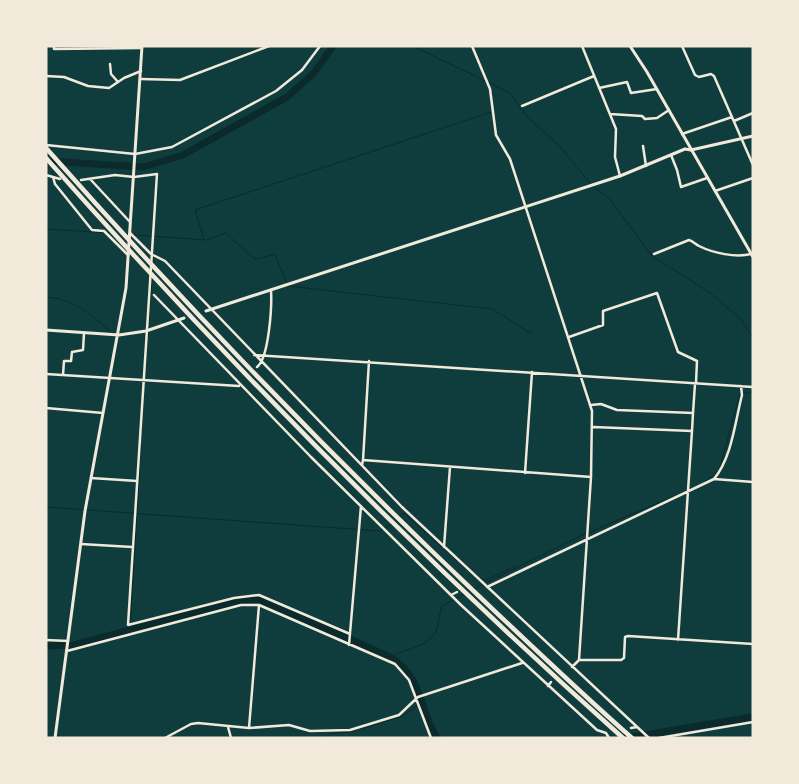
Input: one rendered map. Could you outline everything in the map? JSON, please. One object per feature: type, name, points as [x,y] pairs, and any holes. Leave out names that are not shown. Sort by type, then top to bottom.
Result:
[{"type":"highway","points":[[46,146],[160,274],[323,444],[477,594],[632,738]]},
{"type":"highway","points":[[46,158],[61,177],[159,282],[312,442],[471,598],[622,738]]},
{"type":"main road","points":[[630,46],[657,89],[752,255]]},
{"type":"main road","points":[[55,738],[90,478],[119,335],[129,256],[142,47]]},
{"type":"main road","points":[[206,311],[620,176],[685,149],[691,150],[753,136]]},
{"type":"main road","points":[[46,330],[119,335],[146,331],[184,318]]},
{"type":"street","points":[[54,46],[54,49],[142,47]]},
{"type":"street","points":[[141,79],[166,82],[180,80],[269,46]]},
{"type":"street","points":[[46,146],[135,154],[172,147],[276,91],[302,70],[320,46]]},
{"type":"street","points":[[472,46],[490,89],[496,135],[510,159],[591,405],[593,427],[591,478],[579,660]]},
{"type":"street","points":[[582,46],[616,129],[614,156],[620,176]]},
{"type":"street","points":[[682,46],[695,75],[700,77],[711,74],[714,76],[753,165]]},
{"type":"street","points":[[110,64],[111,74],[118,82]]},
{"type":"street","points":[[46,76],[60,77],[88,86],[109,88],[141,71]]},
{"type":"street","points":[[522,106],[594,76]]},
{"type":"street","points":[[599,88],[627,82],[632,93],[657,89]]},
{"type":"street","points":[[610,114],[642,116],[645,119],[657,118],[669,110]]},
{"type":"street","points":[[734,121],[753,113]]},
{"type":"street","points":[[682,134],[732,117]]},
{"type":"street","points":[[643,146],[646,166]]},
{"type":"street","points":[[670,156],[677,170],[681,187],[707,178]]},
{"type":"street","points":[[81,180],[115,175],[157,174],[128,625],[238,597],[259,595],[350,634]]},
{"type":"street","points":[[46,175],[61,177]]},
{"type":"street","points":[[53,177],[55,184],[92,230],[104,231],[129,256]]},
{"type":"street","points":[[715,191],[753,178]]},
{"type":"street","points":[[91,180],[131,223]]},
{"type":"street","points":[[130,233],[151,254],[165,261],[262,364],[362,465],[401,508],[480,580],[569,667],[649,738]]},
{"type":"street","points":[[654,254],[689,240],[702,248],[739,256],[752,255]]},
{"type":"street","points":[[257,367],[262,364],[265,354],[272,304],[271,290]]},
{"type":"street","points":[[569,337],[603,325],[603,311],[657,294],[678,352],[697,361],[678,640]]},
{"type":"street","points":[[154,295],[237,383],[451,595],[522,663],[597,730],[606,734],[609,738]]},
{"type":"street","points":[[63,375],[64,361],[71,361],[72,352],[83,350],[84,333]]},
{"type":"street","points":[[254,354],[753,387]]},
{"type":"street","points":[[362,465],[369,361]]},
{"type":"street","points":[[526,473],[532,372]]},
{"type":"street","points":[[46,374],[240,386]]},
{"type":"street","points":[[237,383],[240,379]]},
{"type":"street","points":[[487,587],[714,479],[721,471],[728,450],[742,394],[741,386]]},
{"type":"street","points":[[591,405],[601,404],[617,410],[693,413]]},
{"type":"street","points":[[46,408],[104,413]]},
{"type":"street","points":[[593,427],[692,431]]},
{"type":"street","points":[[326,436],[329,433]]},
{"type":"street","points":[[308,454],[311,451]]},
{"type":"street","points":[[363,460],[591,478]]},
{"type":"street","points":[[444,546],[450,467]]},
{"type":"street","points":[[90,478],[137,480]]},
{"type":"street","points":[[714,479],[753,482]]},
{"type":"street","points":[[349,645],[361,506]]},
{"type":"street","points":[[383,528],[386,525]]},
{"type":"street","points":[[80,544],[132,547]]},
{"type":"street","points":[[476,582],[480,580]]},
{"type":"street","points":[[451,595],[457,592]]},
{"type":"street","points":[[67,650],[241,605],[259,605],[395,664],[409,680],[431,738]]},
{"type":"street","points":[[249,728],[259,605]]},
{"type":"street","points":[[569,667],[579,660],[621,660],[624,658],[625,637],[628,636],[753,644]]},
{"type":"street","points":[[46,640],[68,642]]},
{"type":"street","points":[[165,738],[191,724],[249,728],[289,725],[310,731],[350,730],[399,715],[417,699],[427,694],[522,663]]},
{"type":"street","points":[[548,686],[551,682]]},
{"type":"street","points":[[659,738],[753,722]]},
{"type":"street","points":[[228,727],[231,738]]},
{"type":"street","points":[[631,728],[636,727]]},
{"type":"street","points":[[606,734],[610,732]]},
{"type":"waterway","points":[[46,161],[143,167],[183,155],[287,97],[314,73],[333,46]]},
{"type":"waterway","points":[[413,46],[510,93],[527,116],[561,148],[593,187],[609,198],[652,256],[709,292],[741,319],[753,338]]},
{"type":"waterway","points":[[204,239],[195,210],[491,112]]},
{"type":"waterway","points":[[157,197],[158,175]]},
{"type":"waterway","points":[[46,229],[110,233]]},
{"type":"waterway","points":[[134,235],[207,240],[226,233],[253,258],[258,259],[275,254],[288,286],[492,309],[532,334]]},
{"type":"waterway","points":[[153,251],[153,264]]},
{"type":"waterway","points":[[148,337],[152,278]]},
{"type":"waterway","points":[[46,297],[56,298],[73,304],[109,330]]},
{"type":"waterway","points":[[703,483],[719,471],[740,394],[753,392]]},
{"type":"waterway","points":[[130,629],[141,445]]},
{"type":"waterway","points":[[474,589],[578,537],[684,492]]},
{"type":"waterway","points":[[46,507],[379,531],[392,524]]},
{"type":"waterway","points":[[395,521],[404,513],[474,576]]},
{"type":"waterway","points":[[480,578],[486,580],[515,566],[518,568]]},
{"type":"waterway","points":[[390,657],[421,645],[431,638],[435,633],[442,606],[464,594]]},
{"type":"waterway","points":[[46,646],[74,645],[242,600],[253,599],[266,602],[390,657],[401,665],[415,684],[426,716],[437,738]]},
{"type":"waterway","points":[[323,738],[333,733],[351,732],[403,716],[423,701]]},
{"type":"waterway","points":[[626,738],[753,717]]}]
